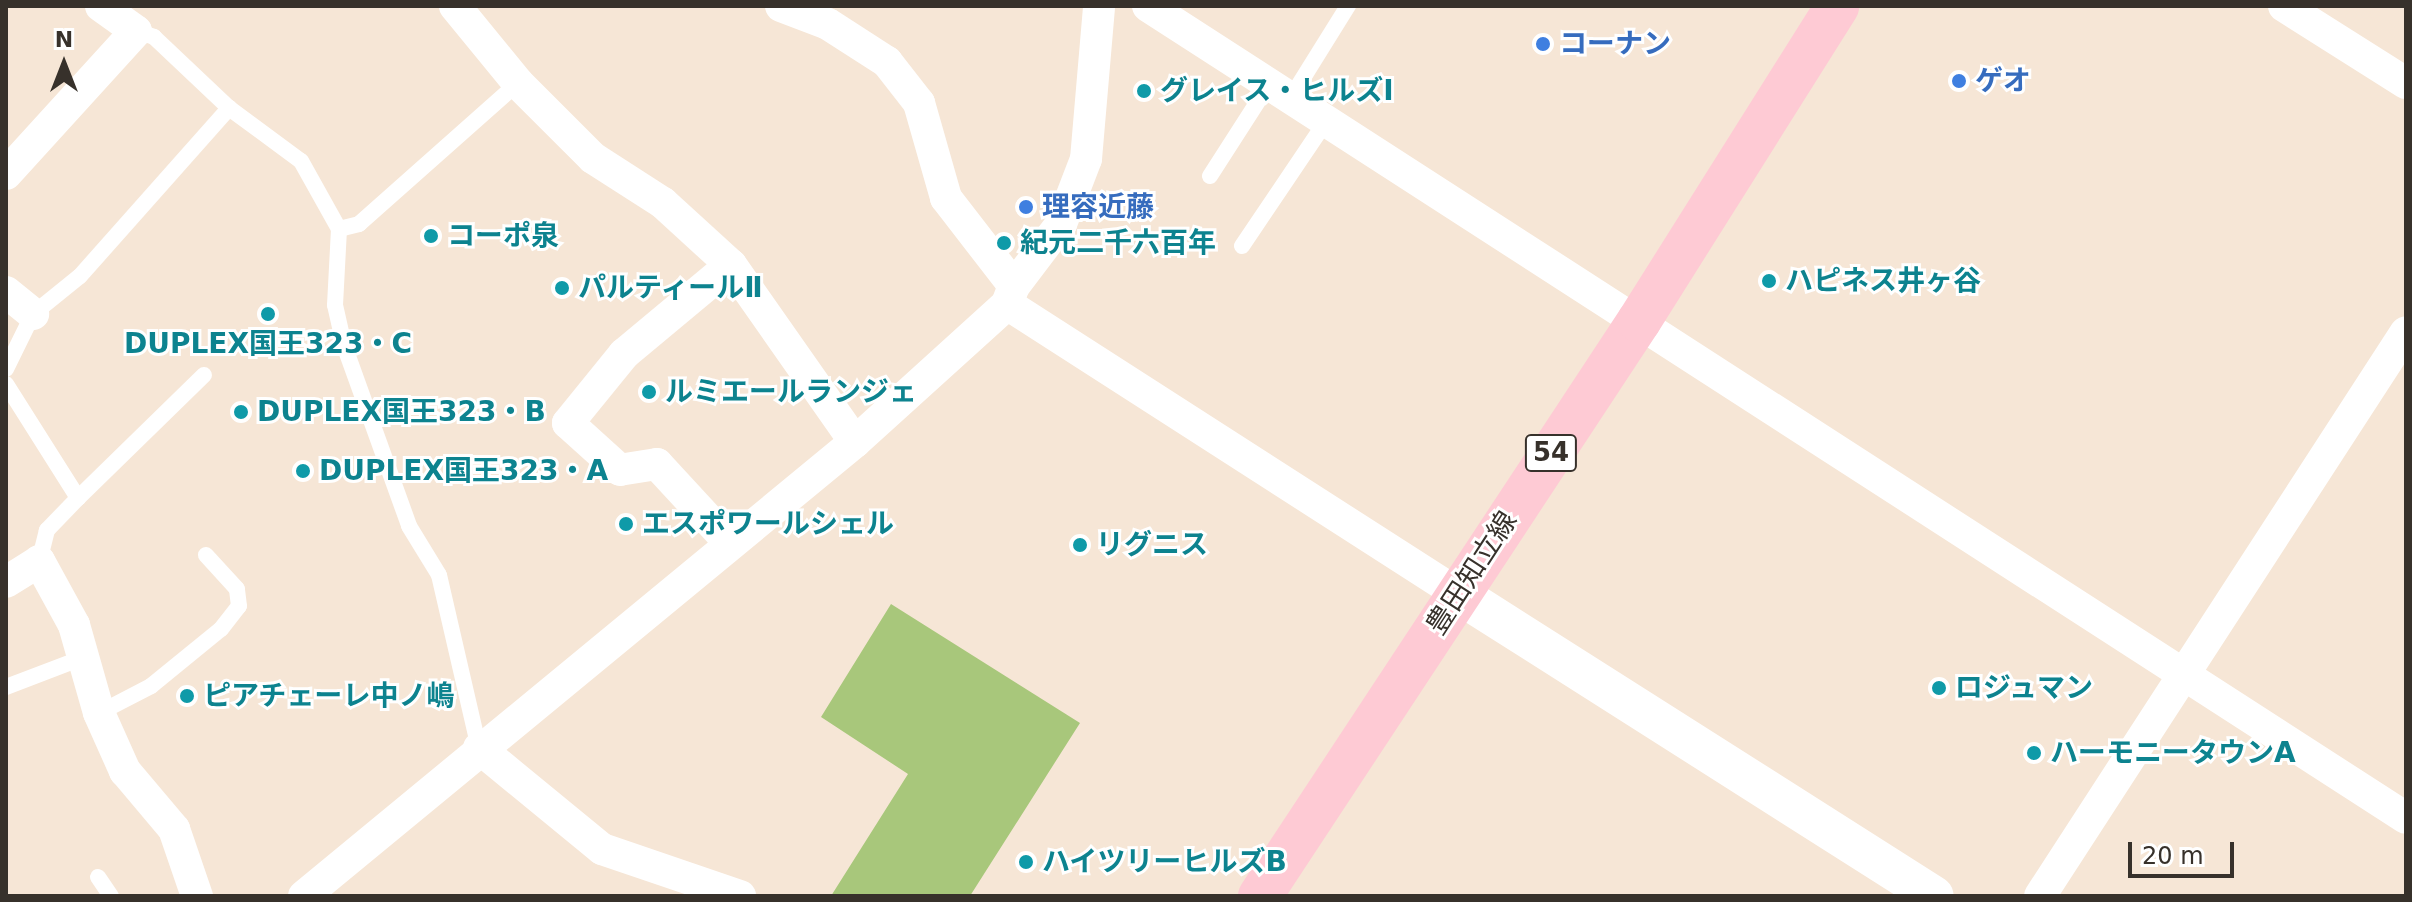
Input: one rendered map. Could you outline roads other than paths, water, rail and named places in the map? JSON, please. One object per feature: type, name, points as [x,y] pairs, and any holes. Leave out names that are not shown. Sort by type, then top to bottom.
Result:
[{"type":"main road","name":"豊田知立線","points":[[1260,896],[1639,321],[1837,6]]},
{"type":"street","points":[[6,174],[136,31],[101,6]]},
{"type":"street","points":[[455,6],[518,83],[593,158],[663,203],[731,265],[855,442]]},
{"type":"street","points":[[781,6],[828,24],[887,62],[919,103],[946,198],[1010,295],[1460,595],[1934,896]]},
{"type":"street","points":[[304,896],[729,542],[855,442],[1010,295],[1061,224],[1086,159],[1099,6]]},
{"type":"street","points":[[1148,6],[2406,818]]},
{"type":"street","points":[[2284,6],[2406,83]]},
{"type":"street","points":[[729,542],[657,464],[620,470],[568,423],[624,354],[731,265]]},
{"type":"street","points":[[6,292],[33,314]]},
{"type":"street","points":[[2040,896],[2406,332]]},
{"type":"street","points":[[6,582],[39,561],[74,625],[99,713],[125,771],[174,829],[197,896]]},
{"type":"street","points":[[479,748],[602,849],[740,896]]},
{"type":"lane","points":[[1210,176],[1348,6]]},
{"type":"lane","points":[[136,31],[154,37],[229,108],[301,161],[339,229],[335,305],[344,345],[409,526],[439,575],[479,748]]},
{"type":"lane","points":[[339,229],[359,224],[518,83]]},
{"type":"lane","points":[[6,369],[33,314],[80,276],[229,108]]},
{"type":"lane","points":[[1242,246],[1325,123]]},
{"type":"lane","points":[[39,561],[47,530],[204,375]]},
{"type":"lane","points":[[6,384],[78,498]]},
{"type":"lane","points":[[99,713],[151,686],[221,629],[239,606],[237,589],[206,555]]},
{"type":"lane","points":[[6,687],[82,658]]},
{"type":"lane","points":[[98,877],[111,896]]},
{"type":"place","name":"コーナン","points":[[1543,44]]},
{"type":"place","name":"ゲオ","points":[[1959,81]]},
{"type":"place","name":"グレイス・ヒルズⅠ","points":[[1144,91]]},
{"type":"place","name":"理容近藤","points":[[1026,207]]},
{"type":"place","name":"コーポ泉","points":[[431,236]]},
{"type":"place","name":"紀元二千六百年","points":[[1004,243]]},
{"type":"place","name":"ハピネス井ヶ谷","points":[[1769,281]]},
{"type":"place","name":"パルティールⅡ","points":[[562,288]]},
{"type":"place","name":"DUPLEX国王323・C","points":[[268,314]]},
{"type":"place","name":"ルミエールランジェ","points":[[649,392]]},
{"type":"place","name":"DUPLEX国王323・B","points":[[241,412]]},
{"type":"place","name":"DUPLEX国王323・A","points":[[303,471]]},
{"type":"place","name":"エスポワールシェル","points":[[626,524]]},
{"type":"place","name":"リグニス","points":[[1080,545]]},
{"type":"place","name":"ロジュマン","points":[[1939,688]]},
{"type":"place","name":"ピアチェーレ中ノ嶋","points":[[187,696]]},
{"type":"place","name":"ハーモニータウンA","points":[[2034,753]]},
{"type":"place","name":"ハイツリーヒルズB","points":[[1026,862]]}]
